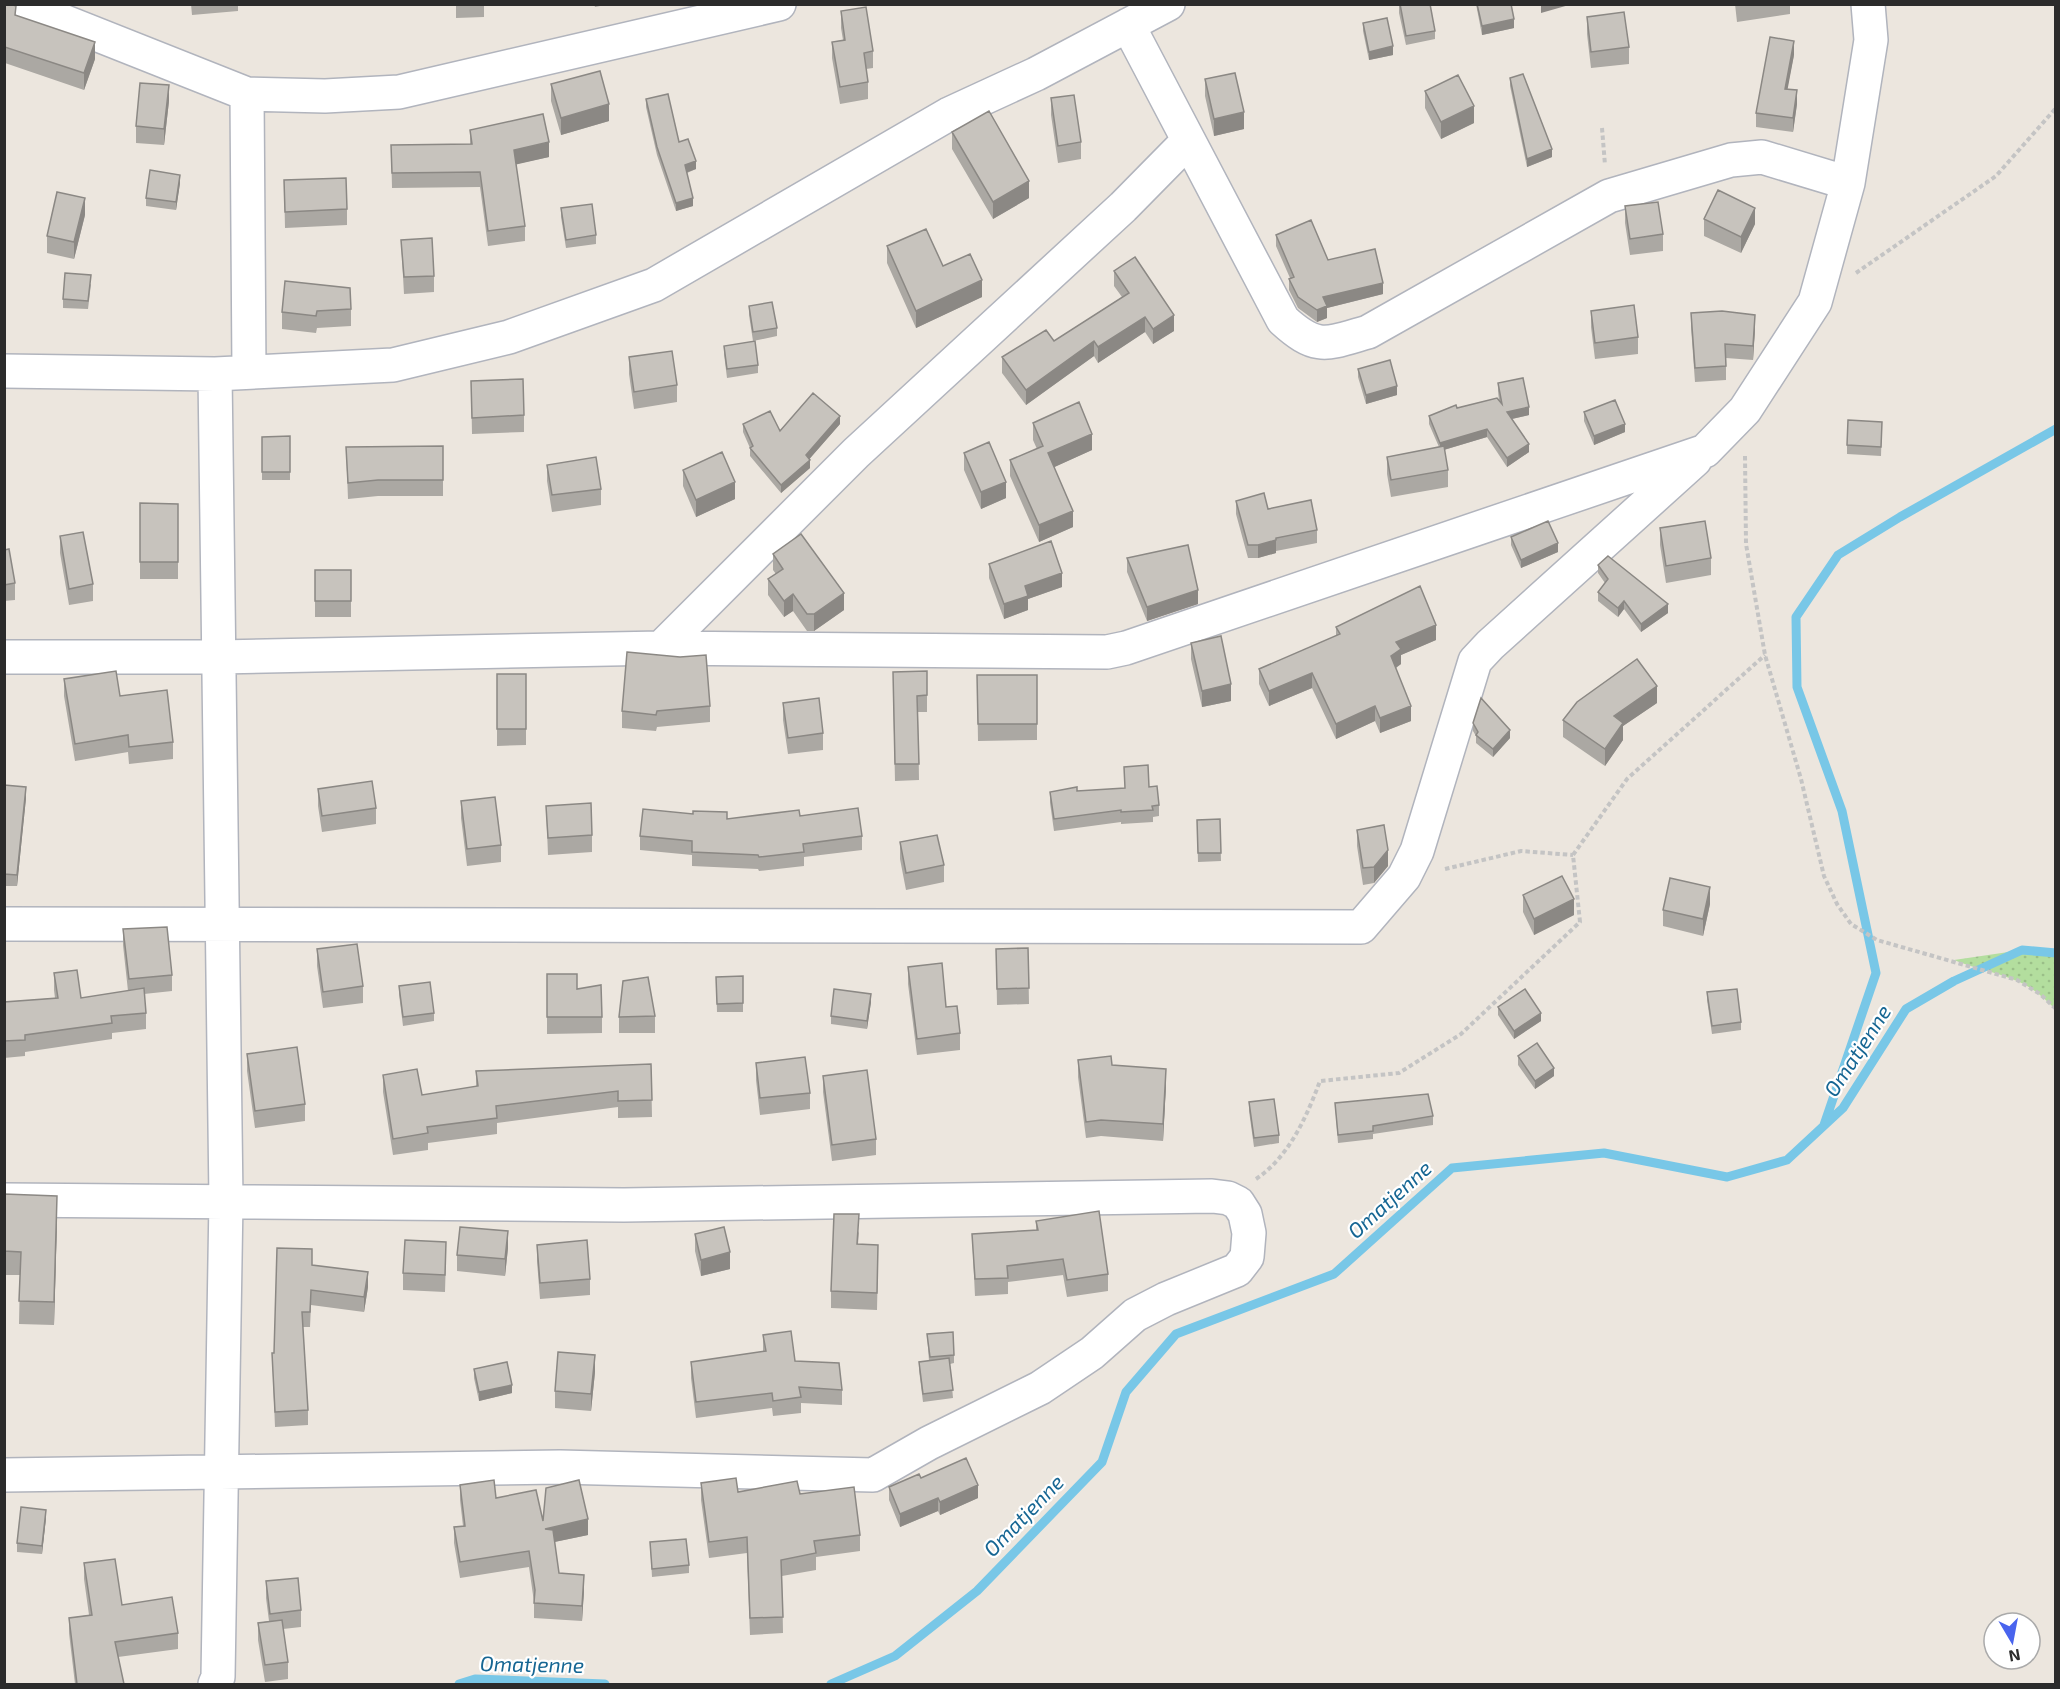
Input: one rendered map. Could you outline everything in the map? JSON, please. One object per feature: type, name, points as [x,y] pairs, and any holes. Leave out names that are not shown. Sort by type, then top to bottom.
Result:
[{"type":"street","points":[[20,4],[247,94],[325,96],[399,92],[778,4]]},
{"type":"street","points":[[4,924],[1361,927],[1404,877],[1417,851],[1475,661],[1705,451],[1745,410],[1815,302],[1848,183],[1871,40],[1868,4]]},
{"type":"street","points":[[4,371],[215,374],[393,365],[509,337],[654,285],[949,114],[1036,74],[1160,7]]},
{"type":"street","points":[[1128,25],[1283,320],[1304,339],[1331,343],[1368,332],[1609,196],[1731,160],[1762,156],[1848,183]]},
{"type":"street","points":[[247,94],[249,372]]},
{"type":"street","points":[[661,648],[856,453],[1123,207],[1188,141]]},
{"type":"street","points":[[215,374],[226,1200],[223,1473],[218,1677],[215,1684]]},
{"type":"street","points":[[4,657],[219,657],[661,648],[1088,652],[1117,650],[1705,451]]},
{"type":"street","points":[[4,1200],[624,1205],[1228,1198],[1238,1203],[1245,1214],[1249,1233],[1246,1257],[1237,1270],[1166,1299],[1136,1315],[1092,1353],[1040,1388],[976,1422],[929,1443],[873,1475],[560,1467],[4,1475]]},
{"type":"path","points":[[1815,302],[1996,176],[2055,108]]},
{"type":"path","points":[[1745,410],[1746,544],[1765,655],[1802,779],[1824,876],[1836,904],[1851,924],[1878,940],[2017,980],[2040,994],[2055,1009]]},
{"type":"path","points":[[1228,1198],[1266,1173],[1304,1123],[1320,1081],[1399,1073],[1461,1035],[1581,922],[1573,855],[1627,779],[1765,655]]},
{"type":"path","points":[[1441,871],[1451,866],[1521,851],[1573,855]]},
{"type":"green space","points":[[2022,950],[2055,953],[2055,1009],[2038,993],[2022,983],[1954,960]]},
{"type":"building","points":[[4,4],[16,6],[15,15],[95,42],[84,73],[4,48]]},
{"type":"building","points":[[1400,4],[1430,4],[1435,31],[1406,36]]},
{"type":"building","points":[[1477,4],[1511,4],[1514,19],[1482,26]]},
{"type":"building","points":[[866,7],[873,51],[864,53],[868,82],[840,87],[832,42],[845,40],[841,11]]},
{"type":"building","points":[[1624,12],[1629,47],[1591,52],[1587,17]]},
{"type":"building","points":[[1387,18],[1393,46],[1369,52],[1363,23]]},
{"type":"building","points":[[1770,37],[1794,41],[1785,89],[1797,90],[1793,118],[1756,113]]},
{"type":"building","points":[[600,71],[609,104],[561,118],[551,84]]},
{"type":"building","points":[[1235,73],[1244,112],[1214,119],[1205,79]]},
{"type":"building","points":[[1523,74],[1552,149],[1527,159],[1510,78]]},
{"type":"building","points":[[1458,75],[1474,106],[1441,122],[1425,91]]},
{"type":"building","points":[[140,83],[169,85],[164,129],[136,126]]},
{"type":"building","points":[[668,94],[679,142],[688,139],[696,161],[685,165],[693,198],[676,203],[657,147],[646,99]]},
{"type":"building","points":[[1074,95],[1081,142],[1058,146],[1051,98]]},
{"type":"building","points":[[989,111],[1029,181],[993,202],[952,132]]},
{"type":"building","points":[[543,114],[549,142],[514,150],[525,226],[488,231],[480,172],[392,173],[391,145],[472,144],[470,130]]},
{"type":"building","points":[[150,170],[180,175],[176,202],[146,198]]},
{"type":"building","points":[[346,178],[347,209],[285,212],[284,180]]},
{"type":"building","points":[[1718,190],[1755,208],[1741,237],[1704,219]]},
{"type":"building","points":[[57,192],[85,198],[74,242],[47,236]]},
{"type":"building","points":[[1658,202],[1663,234],[1630,239],[1625,206]]},
{"type":"building","points":[[592,204],[596,235],[566,240],[561,208]]},
{"type":"building","points":[[1311,220],[1328,260],[1375,249],[1383,283],[1323,297],[1327,306],[1317,310],[1298,297],[1289,279],[1294,277],[1276,235]]},
{"type":"building","points":[[926,229],[943,266],[970,254],[982,280],[916,311],[887,246]]},
{"type":"building","points":[[432,238],[434,276],[404,277],[401,240]]},
{"type":"building","points":[[1135,257],[1174,315],[1153,329],[1145,317],[1098,347],[1094,341],[1026,390],[1002,357],[1046,330],[1054,341],[1129,293],[1114,271]]},
{"type":"building","points":[[65,273],[91,275],[88,301],[63,299]]},
{"type":"building","points":[[285,281],[350,288],[351,309],[317,311],[316,316],[282,312]]},
{"type":"building","points":[[772,302],[777,328],[753,332],[749,306]]},
{"type":"building","points":[[1634,305],[1638,337],[1595,343],[1591,311]]},
{"type":"building","points":[[1722,311],[1755,315],[1753,346],[1725,344],[1726,366],[1695,368],[1691,313]]},
{"type":"building","points":[[755,341],[758,365],[727,369],[724,346]]},
{"type":"building","points":[[672,351],[677,385],[634,392],[629,357]]},
{"type":"building","points":[[1390,360],[1397,386],[1366,395],[1358,369]]},
{"type":"building","points":[[1523,378],[1529,407],[1507,412],[1529,444],[1507,458],[1487,429],[1440,443],[1429,416],[1456,405],[1457,408],[1497,398],[1502,404],[1498,383]]},
{"type":"building","points":[[523,379],[524,415],[472,418],[471,381]]},
{"type":"building","points":[[813,393],[840,416],[806,455],[810,460],[781,485],[750,448],[753,446],[743,424],[770,411],[780,431]]},
{"type":"building","points":[[1615,400],[1625,424],[1594,436],[1584,412]]},
{"type":"building","points":[[1079,402],[1092,434],[1048,453],[1073,511],[1039,525],[1010,460],[1043,446],[1033,423]]},
{"type":"building","points":[[1848,420],[1882,422],[1881,447],[1847,445]]},
{"type":"building","points":[[290,436],[290,472],[262,472],[262,437]]},
{"type":"building","points":[[989,442],[1006,482],[981,492],[964,453]]},
{"type":"building","points":[[443,446],[443,480],[378,480],[348,483],[346,447]]},
{"type":"building","points":[[1444,446],[1448,470],[1391,480],[1387,457]]},
{"type":"building","points":[[722,452],[735,482],[696,500],[683,470]]},
{"type":"building","points":[[596,457],[601,489],[552,495],[547,465]]},
{"type":"building","points":[[1264,493],[1268,509],[1311,500],[1317,530],[1276,538],[1276,540],[1258,545],[1248,545],[1236,501]]},
{"type":"building","points":[[140,503],[178,504],[178,562],[140,562]]},
{"type":"building","points":[[1548,521],[1558,543],[1521,560],[1511,537]]},
{"type":"building","points":[[1705,521],[1711,558],[1666,566],[1660,528]]},
{"type":"building","points":[[83,532],[93,584],[69,589],[60,536]]},
{"type":"building","points":[[801,534],[844,593],[814,614],[807,614],[793,594],[784,601],[768,579],[783,569],[773,554]]},
{"type":"building","points":[[1051,541],[1062,573],[1025,586],[1028,596],[1004,604],[989,564]]},
{"type":"building","points":[[1188,545],[1198,590],[1147,607],[1127,558]]},
{"type":"building","points":[[9,549],[15,583],[4,585],[4,550]]},
{"type":"building","points":[[1608,556],[1668,604],[1641,624],[1624,601],[1618,608],[1598,592],[1608,579],[1598,565]]},
{"type":"building","points":[[315,570],[351,570],[351,601],[315,601]]},
{"type":"building","points":[[1420,586],[1436,625],[1396,642],[1401,649],[1391,656],[1411,706],[1380,718],[1375,706],[1336,724],[1312,673],[1269,691],[1259,669],[1340,634],[1336,627]]},
{"type":"building","points":[[1221,636],[1231,684],[1202,691],[1191,643]]},
{"type":"building","points":[[627,652],[680,657],[706,655],[710,706],[657,711],[656,715],[622,711]]},
{"type":"building","points":[[1637,659],[1657,686],[1614,716],[1623,723],[1605,749],[1563,720],[1577,702]]},
{"type":"building","points":[[116,671],[120,696],[167,690],[173,742],[129,747],[128,735],[75,744],[64,679]]},
{"type":"building","points":[[927,671],[927,695],[917,696],[919,764],[895,764],[893,672]]},
{"type":"building","points":[[497,674],[526,674],[526,729],[497,729]]},
{"type":"building","points":[[977,675],[1037,675],[1037,724],[978,724]]},
{"type":"building","points":[[819,698],[823,733],[788,738],[783,703]]},
{"type":"building","points":[[1481,698],[1510,730],[1493,749],[1476,735],[1478,732],[1473,723]]},
{"type":"building","points":[[1148,765],[1149,787],[1157,786],[1159,805],[1152,806],[1153,810],[1121,812],[1121,810],[1054,819],[1050,792],[1077,787],[1077,791],[1125,788],[1124,767]]},
{"type":"building","points":[[372,781],[376,808],[322,816],[318,789]]},
{"type":"building","points":[[4,785],[26,787],[17,875],[4,874]]},
{"type":"building","points":[[495,797],[501,845],[467,849],[461,801]]},
{"type":"building","points":[[591,803],[592,835],[548,838],[546,806]]},
{"type":"building","points":[[858,808],[862,836],[803,844],[804,852],[759,857],[758,855],[692,852],[692,841],[640,836],[643,809],[693,814],[693,811],[727,812],[727,819],[799,810],[800,816]]},
{"type":"building","points":[[1220,819],[1221,853],[1198,853],[1197,820]]},
{"type":"building","points":[[1384,825],[1388,850],[1374,867],[1363,868],[1357,830]]},
{"type":"building","points":[[937,835],[944,865],[906,873],[900,842]]},
{"type":"building","points":[[1562,876],[1574,899],[1534,919],[1523,895]]},
{"type":"building","points":[[1670,878],[1710,887],[1703,919],[1663,910]]},
{"type":"building","points":[[167,927],[172,975],[129,979],[123,929]]},
{"type":"building","points":[[357,944],[363,986],[323,992],[317,949]]},
{"type":"building","points":[[1028,948],[1029,988],[997,989],[996,949]]},
{"type":"building","points":[[942,963],[946,1007],[957,1006],[960,1033],[917,1039],[908,967]]},
{"type":"building","points":[[77,970],[81,998],[144,988],[146,1013],[111,1016],[112,1023],[25,1035],[25,1040],[4,1041],[4,1002],[58,998],[54,973]]},
{"type":"building","points":[[547,974],[577,974],[577,989],[601,985],[602,1017],[547,1017]]},
{"type":"building","points":[[743,976],[743,1003],[717,1004],[716,977]]},
{"type":"building","points":[[648,977],[655,1016],[619,1017],[623,981]]},
{"type":"building","points":[[430,982],[434,1013],[403,1017],[399,986]]},
{"type":"building","points":[[834,989],[871,994],[867,1021],[831,1016]]},
{"type":"building","points":[[1525,989],[1541,1013],[1514,1031],[1498,1007]]},
{"type":"building","points":[[1737,989],[1741,1022],[1712,1026],[1707,992]]},
{"type":"building","points":[[1537,1043],[1554,1068],[1535,1081],[1518,1056]]},
{"type":"building","points":[[297,1047],[305,1104],[255,1111],[247,1054]]},
{"type":"building","points":[[1111,1056],[1112,1065],[1166,1069],[1163,1124],[1101,1120],[1086,1122],[1078,1060]]},
{"type":"building","points":[[805,1057],[810,1093],[760,1098],[756,1063]]},
{"type":"building","points":[[651,1064],[652,1100],[618,1101],[618,1091],[496,1106],[497,1118],[427,1127],[428,1133],[393,1139],[383,1075],[417,1069],[422,1095],[478,1086],[476,1071]]},
{"type":"building","points":[[867,1070],[876,1139],[832,1145],[823,1076]]},
{"type":"building","points":[[1428,1094],[1433,1116],[1373,1126],[1373,1131],[1338,1135],[1335,1103]]},
{"type":"building","points":[[1274,1099],[1279,1135],[1254,1138],[1249,1102]]},
{"type":"building","points":[[4,1194],[57,1196],[54,1302],[19,1301],[21,1252],[4,1251]]},
{"type":"building","points":[[1099,1211],[1108,1274],[1067,1280],[1063,1259],[1007,1266],[1008,1278],[975,1279],[972,1234],[1038,1230],[1036,1221]]},
{"type":"building","points":[[834,1214],[859,1214],[857,1244],[878,1245],[877,1293],[831,1291]]},
{"type":"building","points":[[460,1227],[508,1231],[505,1259],[457,1255]]},
{"type":"building","points":[[724,1227],[730,1252],[701,1260],[695,1234]]},
{"type":"building","points":[[405,1240],[446,1242],[445,1275],[403,1273]]},
{"type":"building","points":[[587,1240],[590,1279],[540,1283],[537,1245]]},
{"type":"building","points":[[277,1248],[312,1249],[312,1265],[368,1272],[364,1297],[311,1290],[310,1312],[302,1312],[308,1410],[275,1412],[272,1353],[274,1353]]},
{"type":"building","points":[[791,1331],[795,1361],[839,1363],[842,1390],[799,1387],[801,1397],[773,1401],[772,1393],[696,1402],[691,1362],[766,1351],[763,1335]]},
{"type":"building","points":[[953,1332],[954,1355],[930,1357],[927,1334]]},
{"type":"building","points":[[558,1352],[595,1355],[591,1394],[555,1391]]},
{"type":"building","points":[[949,1358],[953,1390],[923,1394],[919,1362]]},
{"type":"building","points":[[507,1362],[512,1385],[479,1392],[474,1369]]},
{"type":"building","points":[[966,1458],[978,1485],[940,1502],[938,1498],[900,1514],[889,1487],[919,1474],[921,1478]]},
{"type":"building","points":[[736,1478],[738,1492],[797,1481],[800,1494],[854,1487],[860,1535],[814,1541],[816,1553],[781,1560],[783,1617],[750,1618],[747,1537],[709,1542],[701,1483]]},
{"type":"building","points":[[494,1480],[496,1498],[536,1490],[543,1521],[546,1488],[579,1480],[588,1519],[545,1529],[553,1530],[559,1573],[584,1575],[582,1606],[534,1603],[535,1590],[529,1551],[460,1562],[454,1527],[465,1526],[460,1485]]},
{"type":"building","points":[[21,1507],[46,1510],[42,1546],[17,1543]]},
{"type":"building","points":[[686,1539],[689,1565],[652,1569],[650,1542]]},
{"type":"building","points":[[115,1559],[122,1605],[172,1597],[178,1633],[115,1642],[124,1684],[77,1684],[69,1618],[92,1615],[84,1563]]},
{"type":"building","points":[[298,1578],[301,1610],[270,1614],[266,1581]]},
{"type":"building","points":[[282,1620],[288,1662],[265,1665],[258,1623]]},
{"type":"waterway","points":[[1824,1125],[1876,973],[1842,811],[1797,687],[1796,617],[1838,555],[1900,517],[2056,429]]},
{"type":"waterway","name":"Omatjenne","points":[[831,1684],[895,1656],[977,1591],[1102,1462],[1126,1392],[1176,1334],[1334,1274],[1452,1168],[1604,1153],[1727,1177],[1787,1160],[1843,1108],[1906,1009],[1954,981],[2022,950],[2056,953]]},
{"type":"waterway","name":"Omatjenne","points":[[459,1684],[475,1679],[605,1684]]}]
